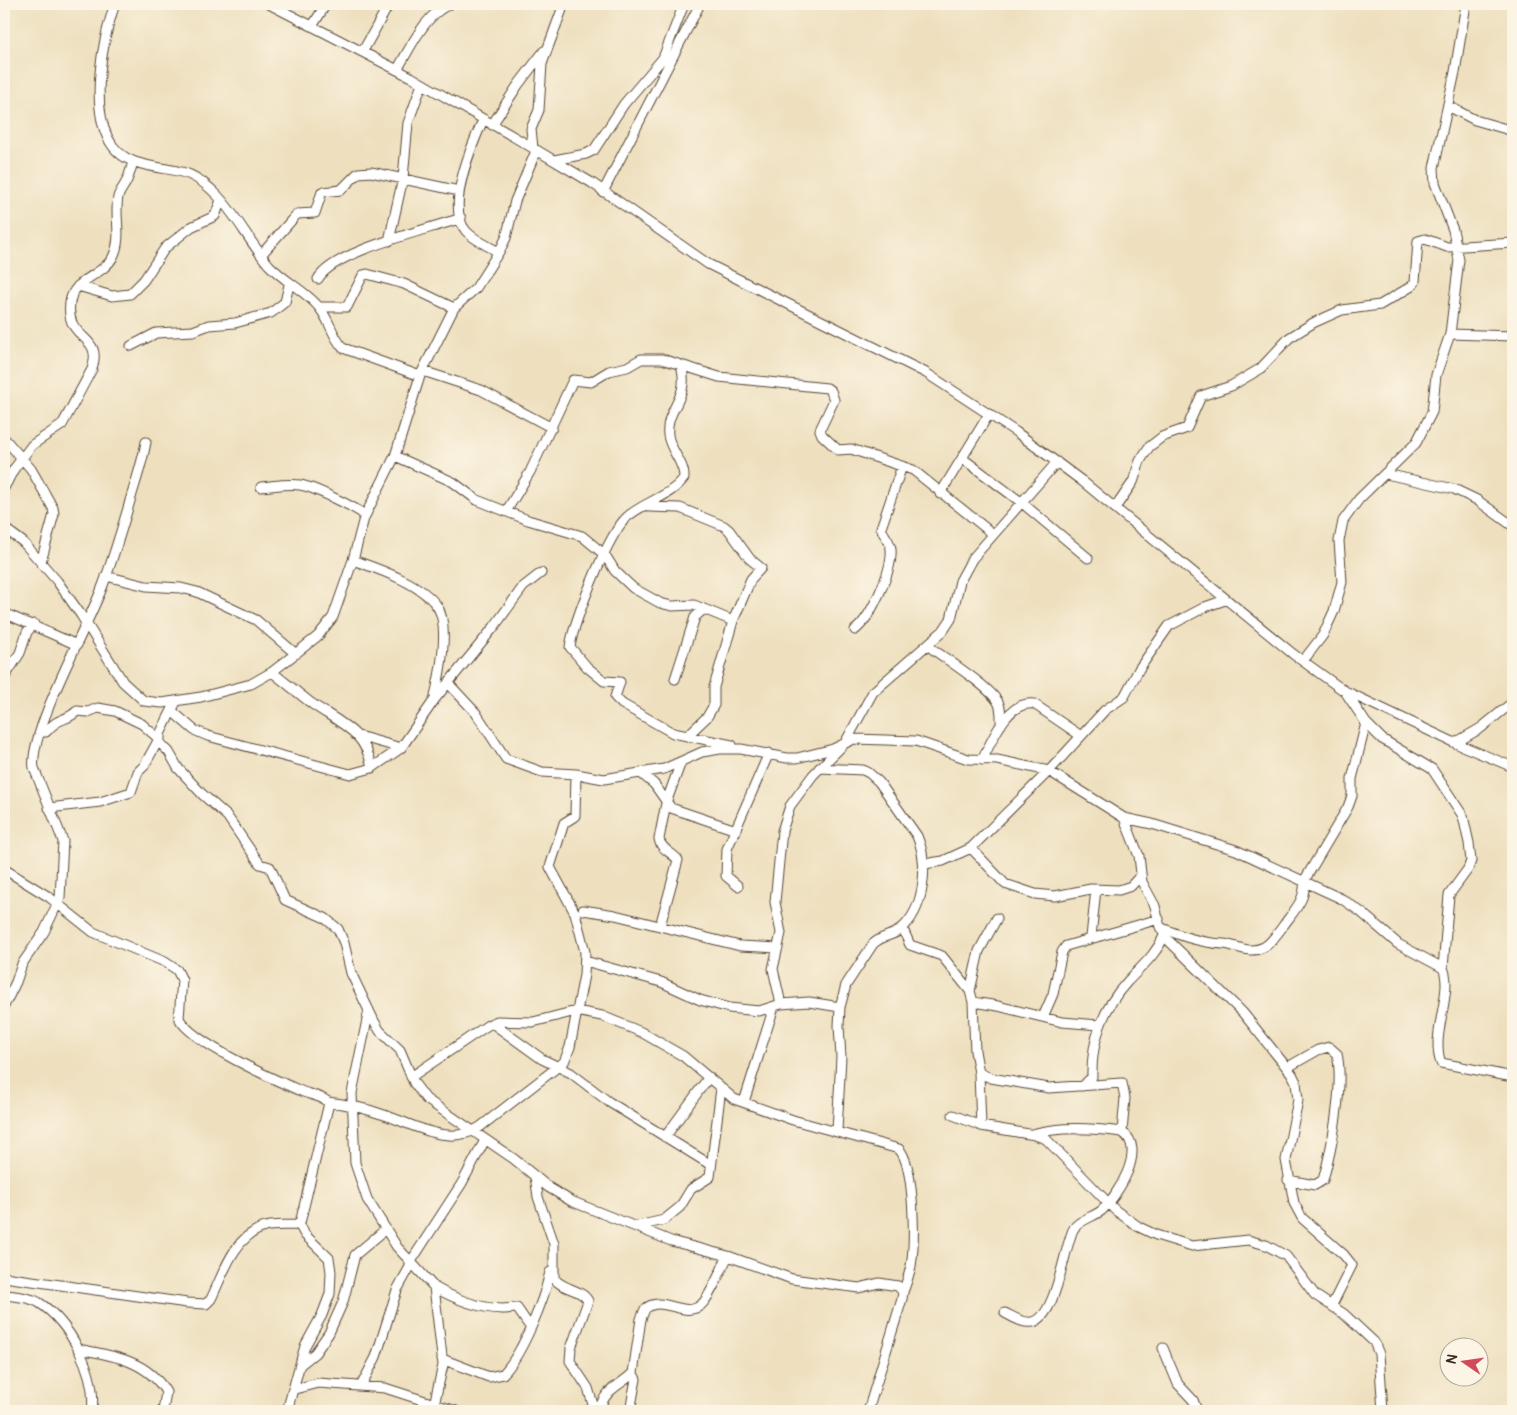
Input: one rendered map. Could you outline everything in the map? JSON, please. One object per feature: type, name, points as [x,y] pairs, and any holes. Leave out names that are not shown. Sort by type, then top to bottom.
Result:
[{"type":"street","points":[[115,4],[102,48],[98,91],[108,137],[121,154],[133,162],[195,176],[221,200],[260,255],[289,285],[306,295],[319,307],[343,348],[422,374],[481,390],[552,428]]},
{"type":"street","points":[[269,4],[363,51],[554,160],[708,264],[908,363],[989,414],[1057,462],[1226,600],[1303,661],[1344,690],[1455,743],[1513,767]]},
{"type":"street","points":[[313,25],[326,4]]},
{"type":"street","points":[[363,51],[389,4]]},
{"type":"street","points":[[397,70],[428,22],[443,7],[450,4]]},
{"type":"street","points":[[4,528],[23,542],[41,562],[69,597],[114,670],[134,694],[149,703],[176,702],[251,684],[272,672],[318,636],[329,624],[338,606],[365,515],[395,456],[422,374],[454,308],[476,288],[506,238],[515,201],[535,149],[531,129],[539,110],[540,72],[544,51],[564,4]]},
{"type":"street","points":[[554,160],[586,154],[594,150],[624,104],[663,58],[684,4]]},
{"type":"street","points":[[603,192],[700,4]]},
{"type":"street","points":[[1303,661],[1323,634],[1334,611],[1342,582],[1339,541],[1340,530],[1344,521],[1359,499],[1416,443],[1432,412],[1436,375],[1450,334],[1459,260],[1458,247],[1436,183],[1434,168],[1448,106],[1466,4]]},
{"type":"street","points":[[492,125],[518,85],[544,51]]},
{"type":"street","points":[[389,241],[403,178],[408,123],[422,84]]},
{"type":"street","points":[[1448,106],[1475,120],[1513,131]]},
{"type":"street","points":[[483,120],[468,158],[459,192],[461,218],[466,230],[498,252]]},
{"type":"street","points":[[4,488],[22,458],[38,439],[62,425],[92,369],[95,361],[94,348],[76,331],[69,316],[72,292],[107,264],[114,255],[120,230],[118,196],[127,181],[133,162]]},
{"type":"street","points":[[260,255],[297,214],[314,213],[322,192],[342,190],[358,173],[371,172],[403,178],[459,192]]},
{"type":"street","points":[[78,286],[112,296],[130,294],[144,280],[165,248],[191,227],[215,216],[221,200]]},
{"type":"street","points":[[318,278],[322,272],[340,260],[389,241],[461,218]]},
{"type":"street","points":[[1115,508],[1133,482],[1140,461],[1149,447],[1162,437],[1187,428],[1201,396],[1232,386],[1260,370],[1289,338],[1313,323],[1342,310],[1380,305],[1412,286],[1418,241],[1425,239],[1440,246],[1458,247],[1513,243]]},
{"type":"street","points":[[319,307],[347,307],[363,275],[367,274],[404,284],[454,308]]},
{"type":"street","points":[[131,346],[156,333],[193,331],[209,325],[235,323],[271,313],[285,302],[289,285]]},
{"type":"street","points":[[1450,334],[1513,336]]},
{"type":"street","points":[[507,510],[530,472],[573,380],[590,382],[609,371],[627,367],[641,358],[662,359],[719,377],[826,388],[831,391],[834,400],[820,424],[822,435],[838,450],[851,449],[902,466],[923,476],[940,494],[993,534]]},
{"type":"street","points":[[681,365],[684,375],[684,390],[672,415],[668,435],[683,471],[684,478],[665,494],[625,519],[615,533],[579,612],[570,648],[587,667],[604,681],[620,682],[615,695],[618,700],[673,733],[787,758],[797,758],[833,749],[854,739],[916,741],[968,759],[1001,760],[1049,771],[1124,818],[1152,824],[1230,848],[1342,899],[1361,912],[1398,944],[1443,968]]},
{"type":"street","points":[[940,494],[989,414]]},
{"type":"street","points":[[4,438],[38,479],[54,512],[41,562]]},
{"type":"street","points":[[4,1006],[16,982],[22,964],[58,905],[63,870],[63,841],[33,761],[40,731],[87,625],[106,576],[142,467],[146,442]]},
{"type":"street","points":[[395,456],[453,482],[477,500],[507,510],[528,520],[575,533],[605,555],[615,570],[642,594],[667,605],[690,604],[734,621]]},
{"type":"street","points":[[962,458],[1021,502],[1088,558]]},
{"type":"street","points":[[744,1102],[777,1005],[773,965],[782,931],[774,905],[782,831],[794,801],[819,768],[846,743],[872,692],[950,623],[960,579],[972,559],[1057,462]]},
{"type":"street","points":[[855,630],[873,603],[888,574],[891,548],[880,528],[902,466]]},
{"type":"street","points":[[1386,474],[1454,489],[1477,500],[1513,526]]},
{"type":"street","points":[[260,487],[282,484],[306,486],[356,508],[365,515]]},
{"type":"street","points":[[644,507],[680,508],[724,526],[750,559],[761,567],[760,571],[751,579],[734,621],[714,687],[714,705],[707,717],[687,736]]},
{"type":"street","points":[[353,560],[394,576],[422,592],[436,605],[442,619],[442,643],[435,699]]},
{"type":"street","points":[[172,711],[194,730],[219,740],[350,774],[372,768],[401,748],[435,699],[494,627],[523,587],[542,574]]},
{"type":"street","points":[[106,576],[146,586],[181,588],[197,592],[256,620],[296,654]]},
{"type":"street","points":[[924,864],[943,861],[971,848],[1049,771],[1107,708],[1124,697],[1136,674],[1169,626],[1205,607],[1226,600]]},
{"type":"street","points":[[675,679],[695,617],[704,609]]},
{"type":"street","points":[[4,613],[34,624],[77,644]]},
{"type":"street","points":[[4,678],[20,653],[26,634],[34,624]]},
{"type":"street","points":[[927,645],[984,687],[997,699],[1000,707],[1001,725]]},
{"type":"street","points":[[272,672],[311,703],[346,724],[368,752],[372,768]]},
{"type":"street","points":[[448,683],[476,714],[508,761],[542,772],[576,774],[607,779],[664,769],[706,752],[741,749]]},
{"type":"street","points":[[1344,690],[1366,723],[1387,743],[1432,769],[1463,816],[1469,843],[1470,862],[1449,895],[1443,968],[1446,981],[1438,1035],[1440,1062],[1513,1077]]},
{"type":"street","points":[[50,808],[100,802],[132,792],[138,772],[144,766],[159,739],[176,702]]},
{"type":"street","points":[[1455,743],[1481,728],[1513,702]]},
{"type":"street","points":[[982,760],[1001,725],[1016,708],[1030,703],[1081,736]]},
{"type":"street","points":[[40,731],[46,732],[56,720],[70,717],[77,711],[89,712],[98,708],[115,711],[142,724],[159,739],[173,757],[178,768],[202,794],[227,816],[260,864],[270,867],[283,899],[326,918],[336,926],[343,938],[351,973],[378,1028],[400,1050],[411,1077],[426,1099],[548,1187],[572,1201],[671,1241],[728,1256],[800,1281],[859,1288],[879,1282],[898,1286],[903,1292]]},
{"type":"street","points":[[1043,1017],[1053,994],[1062,952],[1066,946],[1091,937],[1161,927],[1204,942],[1224,944],[1242,950],[1263,948],[1271,942],[1299,903],[1304,892],[1304,881],[1319,858],[1350,801],[1352,779],[1366,723]]},
{"type":"street","points":[[355,734],[401,748]]},
{"type":"street","points":[[738,886],[726,876],[727,849],[769,753]]},
{"type":"street","points":[[660,926],[678,860],[669,854],[659,842],[666,803],[681,762]]},
{"type":"street","points":[[819,768],[864,771],[871,775],[911,825],[921,845],[924,864],[923,888],[910,916],[902,927],[873,944],[846,985],[840,1007],[838,1026],[841,1057],[837,1132]]},
{"type":"street","points":[[4,869],[34,887],[93,932],[159,959],[178,970],[182,980],[179,1018],[183,1025],[200,1038],[259,1072],[328,1102],[379,1113],[428,1132],[453,1136],[473,1132],[564,1062],[570,1047],[585,961],[583,938],[575,913],[550,867],[564,824],[576,816],[576,774]]},
{"type":"street","points":[[643,775],[654,784],[666,803],[676,811],[736,830]]},
{"type":"street","points":[[1124,818],[1139,856],[1140,876],[1161,927],[1180,953],[1243,1013],[1267,1045],[1288,1067],[1296,1082],[1298,1091],[1286,1160],[1288,1180],[1299,1214],[1351,1263],[1350,1272],[1332,1305]]},
{"type":"street","points":[[971,848],[1003,882],[1023,891],[1055,896],[1096,889],[1125,888],[1134,884],[1140,876]]},
{"type":"street","points":[[1091,937],[1096,889]]},
{"type":"street","points":[[583,910],[615,915],[740,946],[778,948]]},
{"type":"street","points":[[970,991],[979,951],[997,918]]},
{"type":"street","points":[[902,927],[910,944],[943,957],[970,991],[973,1002],[975,1051],[979,1073],[981,1126]]},
{"type":"street","points":[[1083,1086],[1092,1077],[1091,1058],[1103,1015],[1126,983],[1154,956],[1161,927]]},
{"type":"street","points":[[585,961],[661,982],[700,1000],[720,1006],[759,1011],[777,1005],[808,1002],[840,1007]]},
{"type":"street","points":[[973,1002],[1067,1023],[1099,1026]]},
{"type":"street","points":[[369,1010],[353,1088],[352,1107],[358,1174],[367,1199],[410,1264],[434,1287],[454,1298],[474,1305],[503,1309],[517,1308],[530,1327]]},
{"type":"street","points":[[411,1077],[492,1023],[533,1022],[576,1011],[608,1018],[641,1032],[683,1056],[734,1099],[793,1120],[872,1143],[898,1148],[904,1155],[911,1196],[914,1240],[911,1267],[868,1411]]},
{"type":"street","points":[[492,1023],[542,1059],[559,1066],[665,1137],[711,1165]]},
{"type":"street","points":[[1288,1067],[1318,1050],[1329,1047],[1335,1050],[1337,1054],[1339,1072],[1338,1094],[1323,1180],[1315,1186],[1288,1180]]},
{"type":"street","points":[[979,1073],[991,1078],[1049,1088],[1110,1082],[1123,1083],[1125,1098],[1122,1132],[1129,1142],[1132,1156],[1127,1173],[1109,1203],[1073,1229],[1055,1291],[1045,1314],[1037,1320],[1029,1322],[1005,1312]]},
{"type":"street","points":[[665,1137],[709,1077]]},
{"type":"street","points":[[635,1226],[660,1222],[676,1210],[691,1189],[710,1178],[721,1088]]},
{"type":"street","points":[[299,1224],[304,1215],[329,1109],[328,1102]]},
{"type":"street","points":[[953,1115],[981,1126],[1030,1134],[1046,1139],[1109,1203],[1139,1227],[1185,1245],[1200,1246],[1243,1240],[1266,1245],[1286,1256],[1315,1295],[1332,1305],[1376,1346],[1379,1359],[1382,1411]]},
{"type":"street","points":[[1030,1134],[1064,1129],[1100,1129],[1122,1132]]},
{"type":"street","points":[[361,1386],[374,1360],[397,1290],[410,1264],[462,1183],[485,1140]]},
{"type":"street","points":[[442,1359],[490,1377],[497,1377],[507,1370],[530,1327],[545,1297],[555,1254],[552,1237],[539,1201],[535,1176]]},
{"type":"street","points":[[4,1277],[205,1304],[211,1299],[233,1255],[250,1234],[266,1226],[299,1224]]},
{"type":"street","points":[[287,1411],[306,1343],[327,1304],[331,1272],[329,1258],[304,1235],[299,1224]]},
{"type":"street","points":[[300,1365],[315,1353],[329,1333],[343,1302],[355,1255],[386,1229]]},
{"type":"street","points":[[630,1411],[636,1379],[633,1374],[641,1319],[645,1309],[658,1303],[689,1310],[695,1309],[704,1301],[728,1256]]},
{"type":"street","points":[[553,1265],[552,1274],[557,1283],[578,1292],[588,1301],[571,1348],[570,1361],[588,1388],[595,1411]]},
{"type":"street","points":[[434,1287],[442,1359],[442,1375],[434,1405]]},
{"type":"street","points":[[4,1295],[38,1302],[68,1330],[78,1349],[100,1411]]},
{"type":"street","points":[[1163,1348],[1178,1384],[1193,1400],[1197,1411]]},
{"type":"street","points":[[78,1349],[122,1358],[145,1371],[166,1392],[163,1411]]},
{"type":"street","points":[[599,1411],[603,1400],[613,1387],[633,1374]]},
{"type":"street","points":[[294,1389],[318,1383],[392,1390],[456,1411]]},
{"type":"street","points":[[92,1411],[94,1398]]}]
